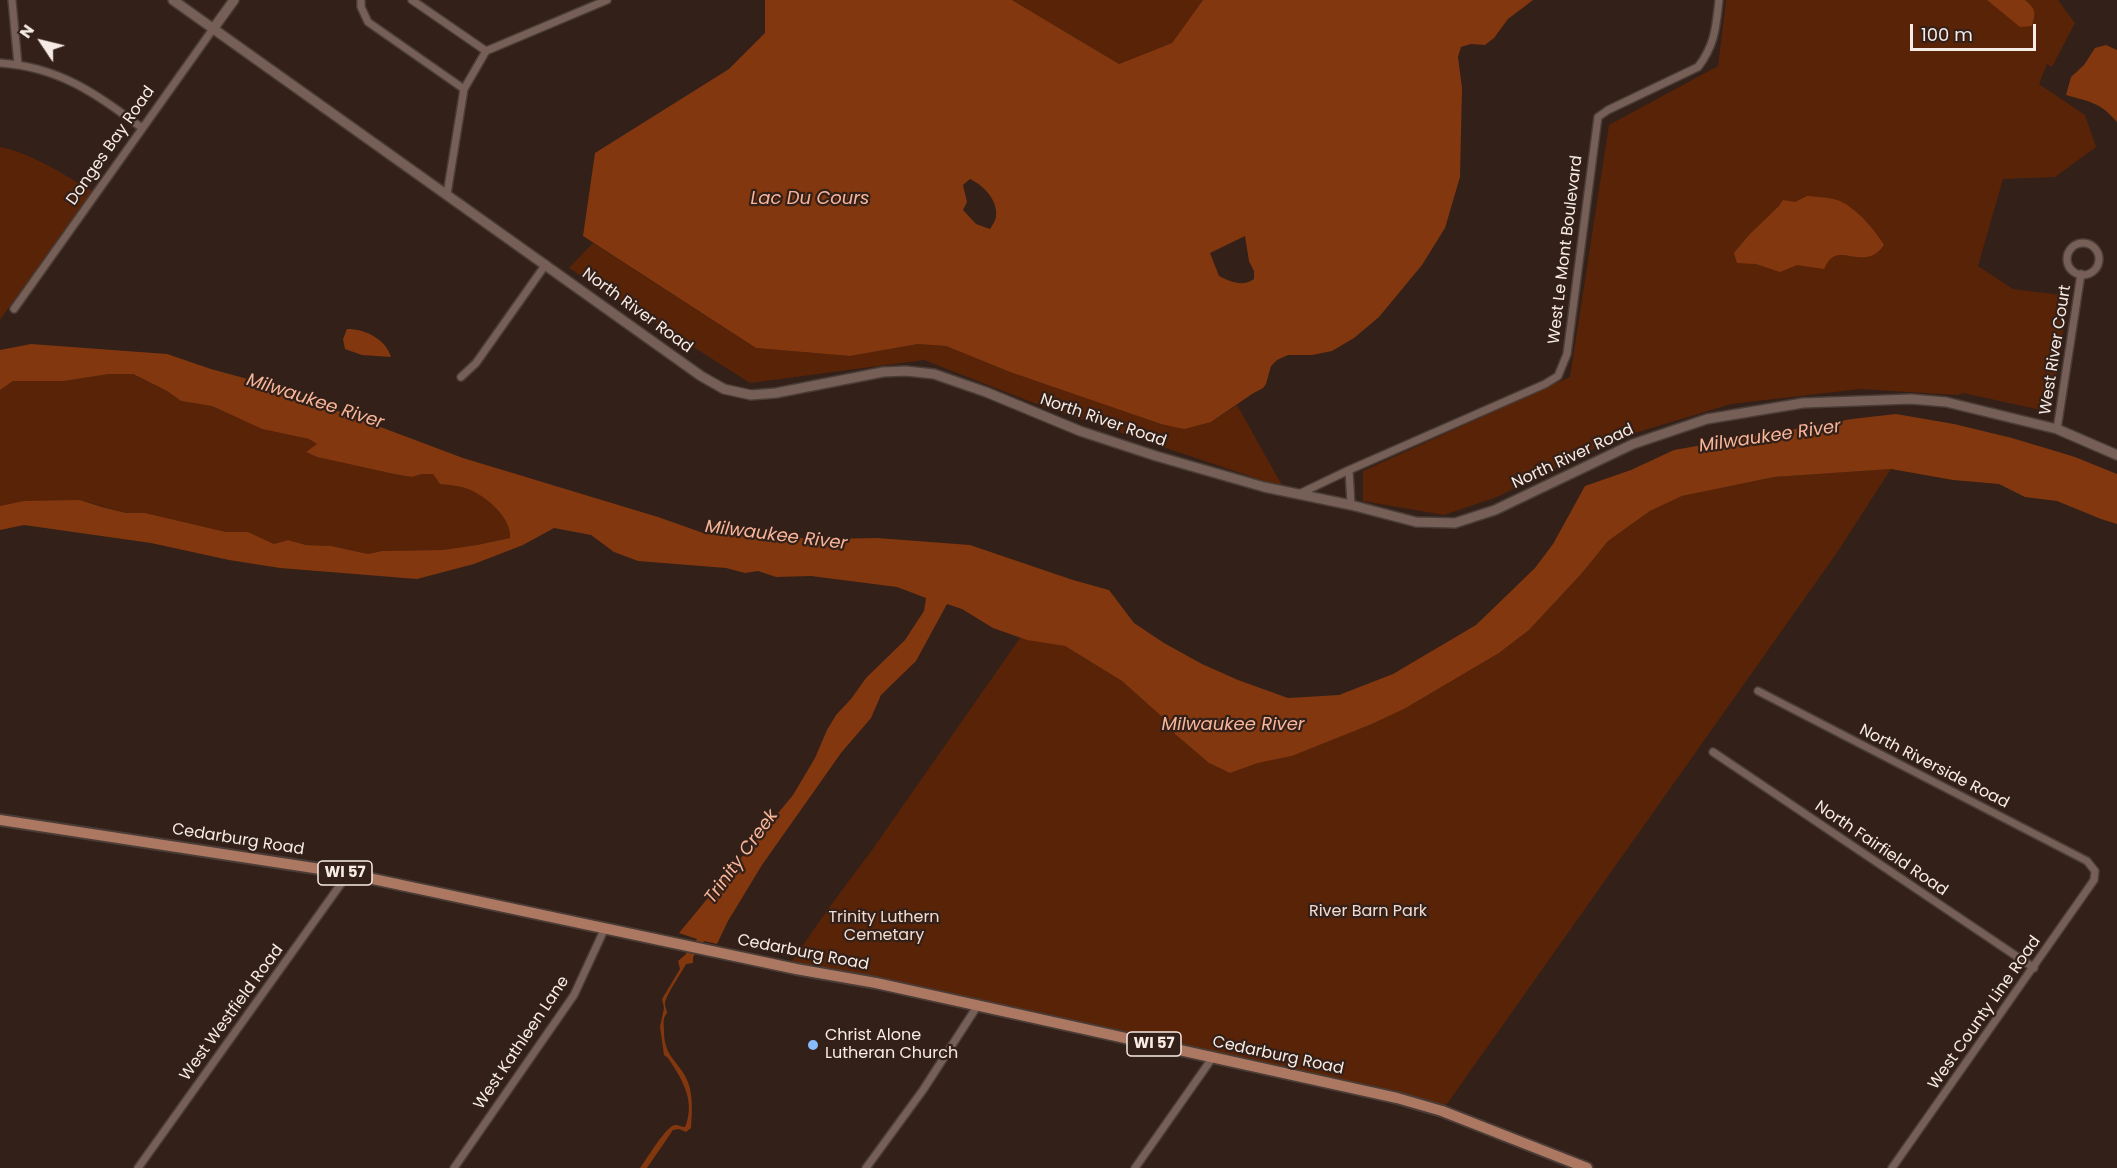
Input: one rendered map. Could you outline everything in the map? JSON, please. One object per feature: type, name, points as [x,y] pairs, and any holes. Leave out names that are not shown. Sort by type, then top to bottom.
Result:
[{"type":"main road","name":"Cedarburg Road","points":[[0,820],[249,856],[348,874],[978,1005],[1386,1095],[1442,1111],[1587,1168]]},
{"type":"street","points":[[12,0],[18,65]]},
{"type":"street","name":"North River Road","points":[[173,0],[702,376],[724,388],[751,395],[776,393],[883,372],[922,372],[961,383],[1080,431],[1229,478],[1416,522],[1455,523],[1495,510],[1633,444],[1707,419],[1803,403],[1911,399],[1946,402],[2057,429],[2117,454]]},
{"type":"street","name":"Donges Bay Road","points":[[14,309],[234,0]]},
{"type":"street","points":[[361,0],[361,7],[368,22],[464,89]]},
{"type":"street","points":[[412,0],[486,51]]},
{"type":"street","points":[[447,194],[464,89],[486,51],[607,0]]},
{"type":"street","name":"West Le Mont Boulevard","points":[[1299,494],[1545,384],[1558,376],[1567,354],[1598,117],[1698,67],[1707,55],[1715,37],[1719,0]]},
{"type":"street","points":[[0,63],[18,65],[66,78],[89,90],[142,128]]},
{"type":"street","name":"West River Court","points":[[2086,243],[2096,249],[2099,259],[2096,269],[2091,273],[2081,274],[2069,266],[2068,256],[2073,248],[2086,243]]},
{"type":"street","points":[[461,377],[476,363],[546,264]]},
{"type":"street","name":"West River Court","points":[[2057,429],[2081,274]]},
{"type":"street","points":[[1349,470],[1351,505]]},
{"type":"street","name":"North Riverside Road","points":[[1758,691],[2087,861],[2095,871]]},
{"type":"street","name":"North Fairfield Road","points":[[1713,752],[2034,968]]},
{"type":"street","name":"West County Line Road","points":[[1892,1168],[2034,968],[2094,880],[2095,871]]},
{"type":"street","name":"West Westfield Road","points":[[138,1168],[348,874]]},
{"type":"street","name":"West Kathleen Lane","points":[[453,1168],[574,995],[605,928]]},
{"type":"street","points":[[866,1168],[923,1090],[978,1005]]},
{"type":"street","points":[[1135,1168],[1213,1057]]},
{"type":"green space","points":[[1012,0],[1203,0],[1172,43],[1119,64]]},
{"type":"green space","points":[[1726,0],[2058,0],[2075,23],[2052,67],[2047,64],[2039,84],[2085,115],[2096,147],[2055,177],[2003,179],[1978,266],[2013,289],[2069,296],[2050,412],[1963,393],[1957,395],[1860,389],[1731,404],[1612,440],[1497,497],[1444,515],[1363,501],[1363,471],[1570,377],[1609,125],[1718,66]]},
{"type":"green space","points":[[0,147],[35,159],[92,191],[0,320]]},
{"type":"green space","points":[[593,243],[756,348],[850,356],[918,344],[946,346],[1010,372],[1161,424],[1211,422],[1237,405],[1283,487],[1288,489],[1044,407],[924,360],[750,383],[569,268]]},
{"type":"green space","points":[[109,374],[132,374],[167,391],[181,401],[212,406],[262,429],[309,439],[318,444],[306,452],[317,457],[412,477],[433,474],[440,484],[468,489],[490,502],[507,523],[510,538],[442,550],[382,551],[368,554],[331,546],[306,545],[288,540],[274,544],[248,532],[226,532],[145,513],[126,513],[80,500],[0,506],[0,390],[13,381],[64,381]]},
{"type":"green space","name":"River Barn Park","points":[[1891,469],[1836,554],[1442,1111],[788,967],[1020,638],[1065,646],[1122,681],[1169,723],[1175,734],[1209,763],[1230,773],[1258,763],[1292,756],[1372,724],[1404,709],[1499,653],[1529,630],[1608,541],[1650,511],[1682,496],[1774,477]]},
{"type":"water","name":"Lac Du Cours","points":[[765,0],[1012,0],[1119,64],[1172,43],[1203,0],[1533,0],[1508,19],[1494,38],[1485,45],[1471,44],[1461,47],[1458,57],[1462,88],[1460,177],[1445,228],[1422,265],[1379,317],[1354,338],[1332,351],[1312,355],[1288,355],[1277,360],[1271,366],[1263,388],[1211,422],[1184,429],[1161,424],[1010,372],[946,346],[918,344],[850,356],[756,348],[583,236],[595,153],[729,69],[765,33]],"holes":[[[970,179],[980,185],[995,204],[996,218],[990,229],[976,224],[963,210],[967,202],[963,185]],[[1245,236],[1254,279],[1246,283],[1232,282],[1219,276],[1210,253]]]},
{"type":"water","points":[[1987,0],[2025,0],[2034,11],[2032,26],[2020,27]]},
{"type":"water","points":[[2106,45],[2117,50],[2117,122],[2100,107],[2066,95],[2071,77],[2084,65],[2095,48]]},
{"type":"water","points":[[1807,196],[1840,201],[1853,209],[1865,220],[1884,245],[1871,256],[1838,255],[1833,257],[1824,269],[1797,265],[1780,272],[1756,264],[1737,263],[1734,253],[1783,200],[1795,202]]},
{"type":"water","points":[[347,329],[374,336],[385,345],[391,357],[362,355],[345,349],[343,339]]},
{"type":"water","name":"Milwaukee River","points":[[31,344],[167,354],[266,384],[463,458],[658,517],[706,534],[824,539],[877,538],[970,545],[1109,590],[1134,623],[1164,643],[1238,680],[1288,698],[1339,695],[1393,674],[1476,625],[1535,568],[1553,544],[1585,486],[1631,470],[1674,450],[1852,419],[1896,414],[1954,424],[2012,438],[2075,457],[2117,474],[2117,524],[2057,501],[2025,497],[1999,484],[1953,480],[1891,469],[1774,477],[1682,496],[1650,511],[1608,541],[1529,630],[1499,653],[1404,709],[1372,724],[1292,756],[1258,763],[1230,773],[1209,763],[1175,734],[1169,723],[1122,681],[1065,646],[1027,640],[993,628],[962,609],[947,604],[916,661],[881,695],[871,718],[841,753],[762,865],[728,921],[717,944],[704,941],[693,957],[693,963],[686,964],[670,991],[665,1001],[667,1013],[664,1017],[665,1041],[670,1055],[689,1085],[692,1101],[691,1128],[686,1132],[679,1129],[673,1130],[647,1168],[640,1168],[667,1131],[675,1125],[685,1127],[688,1117],[686,1091],[673,1066],[664,1055],[660,1027],[664,1008],[662,999],[680,969],[678,961],[697,939],[679,933],[793,795],[815,758],[836,715],[866,678],[905,640],[924,611],[926,598],[897,587],[811,576],[776,577],[758,571],[745,573],[726,568],[638,561],[614,552],[591,535],[554,528],[523,545],[474,564],[417,579],[280,568],[229,560],[151,543],[24,525],[0,530],[0,506],[24,501],[80,500],[126,513],[145,513],[226,532],[248,532],[274,544],[288,540],[306,545],[331,546],[368,554],[382,551],[442,550],[510,538],[510,530],[502,516],[490,502],[475,492],[458,486],[440,484],[433,474],[412,477],[317,457],[306,452],[317,444],[309,439],[262,429],[212,406],[181,401],[167,391],[133,374],[109,374],[64,381],[13,381],[0,390],[0,350]]},
{"type":"place","name":"Christ Alone Lutheran Church","points":[[813,1045]]},
{"type":"water label","name":"Trinity Creek","points":[[742,857]]},
{"type":"park label","name":"Trinity Luthern Cemetary","points":[[884,927]]}]
